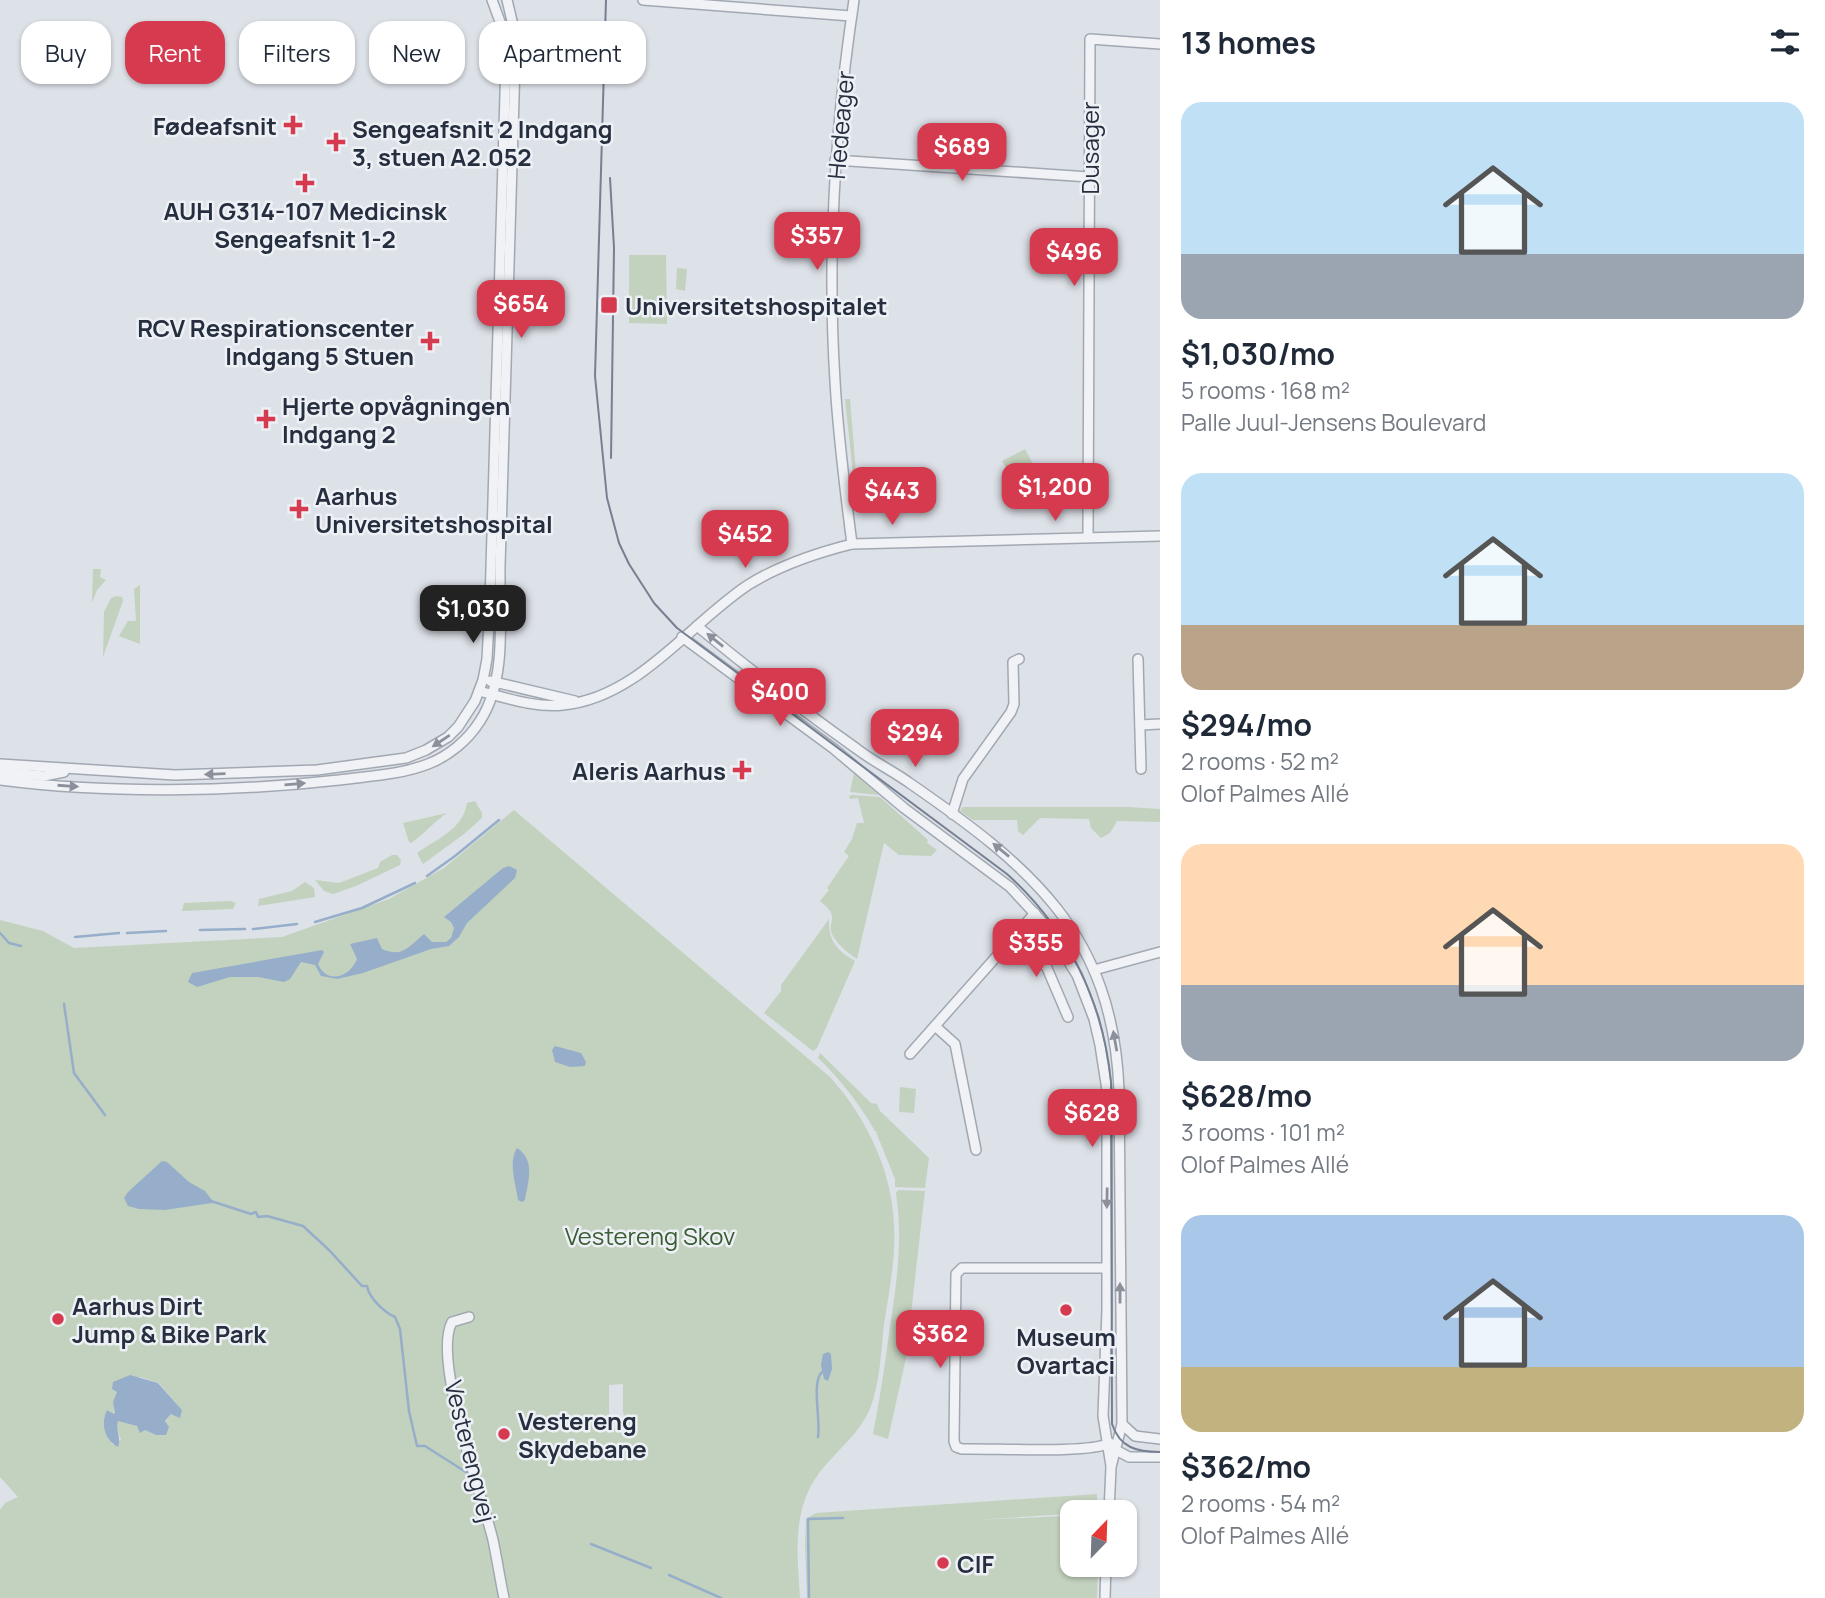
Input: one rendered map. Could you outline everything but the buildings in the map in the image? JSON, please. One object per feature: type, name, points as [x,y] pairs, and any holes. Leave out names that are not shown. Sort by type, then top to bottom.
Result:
[{"type":"street","points":[[491,686],[495,650],[490,602],[506,61],[502,26],[492,0]]},
{"type":"street","points":[[0,780],[84,788],[212,788],[271,786],[393,773],[425,765],[457,747],[480,722],[491,686],[500,637],[515,64],[513,25],[507,0]]},
{"type":"street","points":[[643,0],[851,16]]},
{"type":"street","name":"Hedeager","points":[[852,544],[839,435],[833,338],[832,238],[835,160],[854,0]]},
{"type":"street","name":"Dusager","points":[[1088,537],[1090,39],[1160,44]]},
{"type":"street","points":[[835,160],[1089,177]]},
{"type":"street","points":[[491,686],[520,702],[558,706],[600,696],[634,679],[747,586],[771,572],[827,550],[852,544],[1160,536]]},
{"type":"street","points":[[697,626],[780,693],[860,751],[911,783],[1006,854],[1043,890],[1074,933],[1094,970],[1110,1015],[1118,1069],[1122,1424],[1119,1437],[1111,1448]]},
{"type":"street","points":[[682,638],[840,753],[904,808],[992,872],[1035,913],[1058,943],[1077,975],[1101,1045],[1107,1090],[1107,1268],[1103,1416],[1111,1448],[1110,1500]]},
{"type":"street","points":[[952,814],[968,770],[1011,712],[1014,704],[1013,662],[1019,659]]},
{"type":"street","points":[[1138,659],[1141,769]]},
{"type":"street","points":[[0,762],[35,767],[176,775],[317,770],[390,761],[426,750],[448,737],[463,721],[480,691],[491,686],[580,702]]},
{"type":"street","points":[[1140,725],[1160,724]]},
{"type":"street","points":[[0,772],[44,776],[76,770]]},
{"type":"street","points":[[910,1054],[1035,913]]},
{"type":"street","points":[[1010,942],[1020,948],[1031,943],[1047,968],[1068,1017]]},
{"type":"street","points":[[1094,970],[1160,952]]},
{"type":"street","points":[[935,1026],[955,1044],[976,1150]]},
{"type":"street","points":[[1107,1268],[962,1268],[958,1271],[954,1441],[956,1447],[962,1449],[1111,1448],[1132,1458],[1160,1457]]},
{"type":"street","name":"Vesterengvej","points":[[469,1318],[452,1322],[447,1338],[447,1353],[454,1394],[493,1542],[504,1598]]},
{"type":"street","points":[[1122,1424],[1135,1436],[1160,1439]]},
{"type":"street","points":[[1105,1598],[1106,1577]]},
{"type":"green space","points":[[629,255],[666,255],[667,324],[629,323]]},
{"type":"green space","points":[[677,268],[687,269],[685,291],[676,289]]},
{"type":"green space","points":[[845,399],[850,399],[858,498],[856,502]]},
{"type":"green space","points":[[1025,449],[1033,464],[1011,476],[1002,461]]},
{"type":"green space","points":[[93,569],[101,569],[100,577],[106,580],[97,590],[92,603]]},
{"type":"green space","points":[[140,585],[140,644],[119,636],[128,621],[136,621],[134,589]]},
{"type":"green space","points":[[122,597],[123,601],[103,657],[104,612],[111,598]]},
{"type":"green space","points":[[854,773],[879,795],[850,792]]},
{"type":"green space","points":[[849,796],[880,797],[937,850],[931,856],[899,855],[884,843],[857,959],[833,936],[831,912],[820,901],[849,856],[844,852],[857,823],[864,823],[858,798],[850,799]]},
{"type":"green space","points":[[475,801],[482,818],[423,864],[417,853],[454,827],[467,803]]},
{"type":"green space","points":[[963,807],[1160,809],[1160,822],[1117,821],[1110,833],[1101,838],[1091,828],[1089,819],[1040,818],[1023,835],[1018,831],[1017,820],[973,820],[960,811]]},
{"type":"green space","name":"Vestereng Skov","points":[[514,810],[830,1077],[855,1109],[875,1145],[888,1184],[894,1237],[892,1275],[878,1378],[866,1417],[824,1467],[806,1497],[798,1529],[800,1598],[0,1598],[0,1510],[5,1503],[18,1497],[0,1477],[0,920],[43,931],[74,948],[282,937],[389,899],[444,868]],"holes":[[[140,1377],[159,1383],[182,1410],[171,1414],[156,1435],[130,1423],[118,1421],[116,1427],[121,1440],[113,1445],[105,1428],[105,1415],[107,1410],[115,1413],[116,1395]],[[623,1384],[626,1428],[613,1429],[609,1413],[609,1385]]]},
{"type":"green space","points":[[447,813],[411,843],[409,842],[403,823]]},
{"type":"green space","points":[[397,855],[401,860],[400,865],[333,894],[324,891],[315,880],[339,883],[378,868],[380,862]]},
{"type":"green space","points":[[305,882],[314,888],[315,897],[258,906],[259,899],[292,891]]},
{"type":"green space","points":[[184,903],[236,903],[233,909],[182,911]]},
{"type":"green space","points":[[829,919],[830,933],[835,944],[855,961],[817,1048],[813,1051],[764,1013]]},
{"type":"green space","points":[[820,1053],[871,1103],[877,1104],[880,1111],[929,1158],[925,1188],[895,1187],[895,1179],[876,1132],[880,1133],[875,1131],[849,1092],[818,1058]]},
{"type":"green space","points":[[900,1087],[916,1089],[914,1113],[899,1112]]},
{"type":"green space","points":[[898,1190],[925,1191],[906,1358],[888,1439],[873,1434],[897,1277]]},
{"type":"green space","name":"CIF","points":[[1097,1494],[1097,1500],[1060,1500],[1060,1514],[975,1520],[1060,1516],[1060,1577],[1098,1577],[1097,1598],[807,1598],[806,1519],[816,1513]]},
{"type":"water","points":[[509,866],[517,870],[515,878],[467,923],[459,937],[449,946],[431,949],[363,973],[337,979],[321,976],[315,965],[301,962],[290,979],[284,982],[258,977],[230,977],[197,987],[188,982],[192,973],[322,950],[324,952],[318,964],[322,971],[327,975],[338,976],[349,970],[357,959],[350,944],[377,938],[382,949],[400,952],[424,934],[432,942],[446,942],[451,938],[454,928],[444,917],[503,868]]},
{"type":"water","points":[[555,1046],[581,1053],[586,1062],[585,1066],[570,1067],[555,1062],[552,1050]]},
{"type":"water","points":[[517,1148],[529,1165],[528,1186],[525,1200],[522,1202],[518,1200],[513,1173]]},
{"type":"water","points":[[162,1161],[205,1191],[212,1203],[165,1210],[128,1206],[124,1198],[128,1192]]},
{"type":"water","points":[[823,1354],[831,1354],[832,1369],[828,1381],[824,1379],[821,1365]]},
{"type":"water","points":[[130,1375],[158,1383],[182,1410],[180,1418],[171,1414],[165,1421],[169,1427],[166,1435],[156,1435],[145,1430],[140,1433],[137,1426],[118,1421],[118,1447],[107,1436],[105,1415],[107,1410],[115,1413],[113,1402],[117,1392],[112,1389],[113,1382]]},
{"type":"waterway","points":[[427,876],[499,820]]},
{"type":"waterway","points":[[315,922],[362,908],[415,883]]},
{"type":"waterway","points":[[253,929],[297,924]]},
{"type":"waterway","points":[[200,930],[245,929]]},
{"type":"waterway","points":[[127,933],[166,931]]},
{"type":"waterway","points":[[0,933],[9,943],[21,946]]},
{"type":"waterway","points":[[75,937],[119,933]]},
{"type":"waterway","points":[[64,1004],[74,1073],[105,1115]]},
{"type":"waterway","points":[[211,1201],[251,1214],[256,1212],[258,1217],[267,1216],[303,1226],[362,1286],[367,1286],[378,1304],[395,1317],[400,1329],[409,1411],[417,1446],[425,1446],[469,1474]]},
{"type":"waterway","points":[[818,1437],[817,1384],[822,1372]]},
{"type":"waterway","points":[[809,1598],[808,1519],[843,1518]]},
{"type":"waterway","points":[[591,1544],[651,1568]]},
{"type":"waterway","points":[[669,1575],[721,1598]]},
{"type":"tram line","points":[[606,0],[595,376],[607,498],[619,543],[654,603],[677,628],[1007,874],[1029,895],[1065,943],[1091,995],[1107,1052],[1111,1082],[1112,1424],[1115,1432],[1130,1447],[1160,1452]]},
{"type":"tram line","points":[[610,178],[614,248],[611,458]]},
{"type":"place","name":"Fødeafsnit","points":[[293,125]]},
{"type":"place","name":"Sengeafsnit 2 Indgang 3, stuen A2.052","points":[[336,142]]},
{"type":"place","name":"AUH G314-107 Medicinsk Sengeafsnit 1-2","points":[[305,183]]},
{"type":"place","name":"Universitetshospitalet","points":[[609,305]]},
{"type":"place","name":"RCV Respirationscenter Indgang 5 Stuen","points":[[430,341]]},
{"type":"place","name":"Hjerte opvågningen Indgang 2","points":[[266,419]]},
{"type":"place","name":"Aarhus Universitetshospital","points":[[299,509]]},
{"type":"place","name":"Aleris Aarhus","points":[[742,770]]},
{"type":"place","name":"Museum Ovartaci","points":[[1066,1310]]},
{"type":"place","name":"Aarhus Dirt Jump & Bike Park","points":[[58,1319]]},
{"type":"place","name":"Vestereng Skydebane","points":[[504,1434]]},
{"type":"place","name":"CIF","points":[[943,1563]]}]
